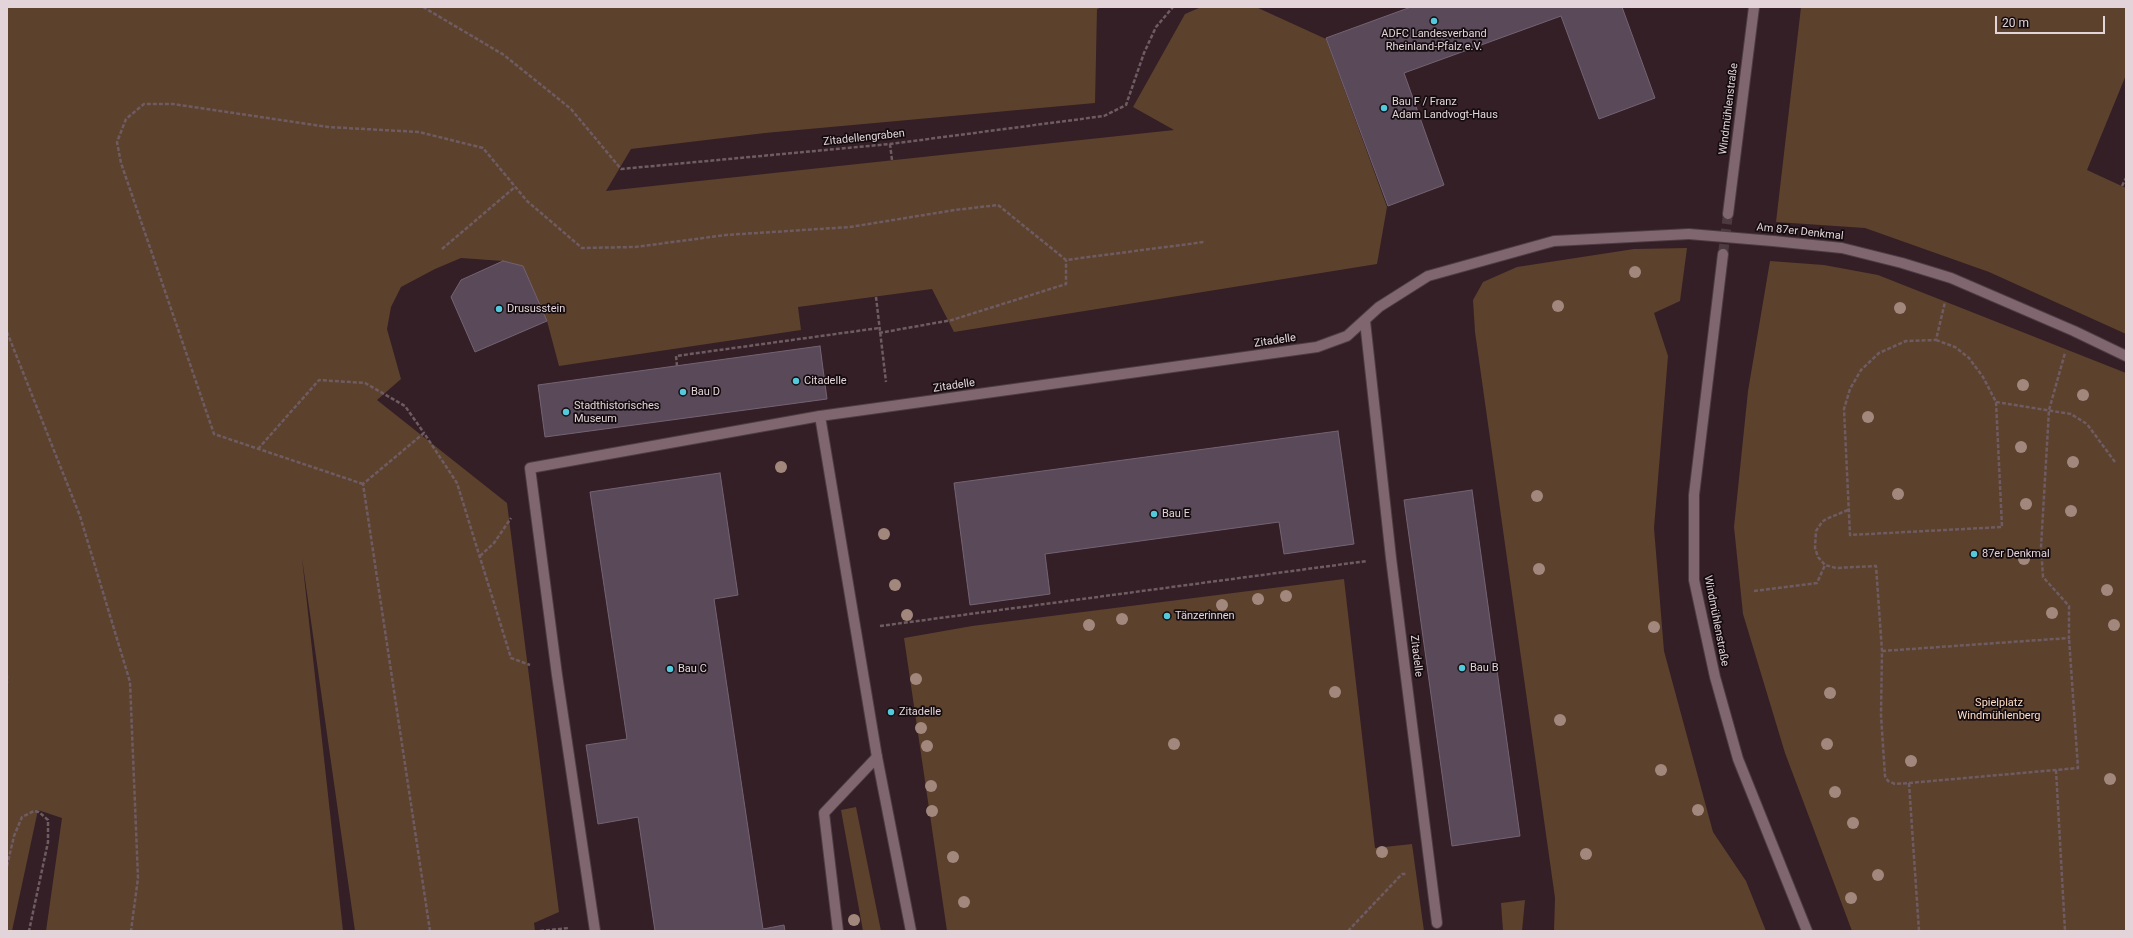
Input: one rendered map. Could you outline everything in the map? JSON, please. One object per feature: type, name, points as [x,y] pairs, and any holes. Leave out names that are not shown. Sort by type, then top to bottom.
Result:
[{"type":"street","name":"Windmühlenstraße","points":[[1728,214],[1754,7]]},
{"type":"street","name":"Am 87er Denkmal","points":[[1455,268],[1554,241],[1689,234],[1842,248],[1902,263],[1951,278],[2074,331],[2126,356]]},
{"type":"street","name":"Windmühlenstraße","points":[[1723,254],[1694,495],[1694,580],[1715,677],[1738,758],[1807,931]]},
{"type":"street","name":"Zitadelle","points":[[557,675],[530,468],[820,416],[890,408],[1317,347],[1347,336],[1379,307],[1428,276],[1455,268]]},
{"type":"street","name":"Zitadelle","points":[[1365,321],[1391,558],[1437,923]]},
{"type":"street","points":[[820,416],[877,757],[911,931]]},
{"type":"street","points":[[557,675],[594,928]]},
{"type":"street","points":[[838,931],[824,813],[877,757]]},
{"type":"path","name":"Zitadellengraben","points":[[423,7],[504,55],[571,109],[621,169],[890,144],[1104,116],[1126,105],[1144,53],[1156,27],[1173,7]]},
{"type":"path","points":[[363,484],[214,434],[121,163],[117,142],[126,119],[144,104],[173,104],[328,127],[419,132],[483,148],[527,201],[582,248],[635,248],[726,235],[850,227],[955,210],[998,206],[1066,260],[1204,242]]},
{"type":"path","points":[[890,144],[892,160]]},
{"type":"path","points":[[2122,186],[2126,178]]},
{"type":"path","points":[[442,249],[515,187]]},
{"type":"path","points":[[879,333],[952,320],[1066,284],[1066,260]]},
{"type":"path","points":[[1936,340],[1951,278]]},
{"type":"path","points":[[876,297],[879,333],[890,408]]},
{"type":"path","points":[[677,366],[676,356],[879,328]]},
{"type":"path","points":[[1848,510],[1826,519],[1816,531],[1815,548],[1818,557],[1825,565],[1836,568],[1876,566],[1882,651],[1881,715],[1885,776],[1892,783],[1908,783],[2078,768],[2069,638],[2069,606],[2043,577],[2041,525],[2049,410],[2061,365],[2074,331]]},
{"type":"path","points":[[7,332],[80,516],[130,682],[138,878],[131,931]]},
{"type":"path","points":[[1936,340],[1955,347],[1969,358],[1983,376],[1996,402],[2002,527],[1850,535],[1844,409],[1850,389],[1861,370],[1879,353],[1906,341],[1936,340]]},
{"type":"path","points":[[258,449],[319,380],[365,383],[404,406],[457,483],[511,658],[557,675]]},
{"type":"path","points":[[1996,402],[2071,414],[2087,424],[2115,462]]},
{"type":"path","points":[[363,484],[424,433]]},
{"type":"path","points":[[363,484],[430,931]]},
{"type":"path","points":[[480,556],[505,530],[511,514]]},
{"type":"path","points":[[856,630],[1391,558]]},
{"type":"path","points":[[1754,591],[1817,583],[1825,565]]},
{"type":"path","points":[[1882,651],[2069,638]]},
{"type":"path","points":[[7,675],[7,683]]},
{"type":"path","points":[[2056,770],[2065,931]]},
{"type":"path","points":[[1908,783],[1919,931]]},
{"type":"path","points":[[7,866],[14,836],[22,817],[34,812],[39,812],[48,820],[48,842],[29,931]]},
{"type":"path","points":[[1348,931],[1402,874],[1430,871]]},
{"type":"path","points":[[540,931],[594,928]]},
{"type":"green space","points":[[7,7],[1102,7],[1097,9],[1095,103],[765,133],[631,149],[606,191],[1174,130],[1133,107],[1185,14],[1201,7],[1256,7],[1326,39],[1387,207],[1377,264],[954,332],[932,289],[798,307],[801,330],[559,366],[547,321],[523,266],[503,261],[461,258],[435,269],[401,287],[391,307],[387,329],[401,379],[377,400],[507,503],[559,912],[534,923],[535,931],[355,931],[302,558],[343,931],[46,931],[62,818],[38,810],[12,931],[7,931]]},
{"type":"green space","points":[[1801,7],[2126,7],[2126,75],[2087,170],[2126,188],[2126,334],[1989,272],[1865,228],[1776,222]]},
{"type":"green space","points":[[1687,248],[1680,301],[1654,313],[1668,356],[1654,528],[1664,651],[1713,832],[1746,881],[1766,931],[1554,931],[1555,898],[1475,332],[1473,300],[1483,282],[1517,267],[1634,249]]},
{"type":"green space","name":"Spielplatz Windmühlenberg","points":[[1770,261],[1824,265],[1878,275],[2126,373],[2126,931],[1852,931],[1785,753],[1743,614],[1734,527],[1748,391]]},
{"type":"green space","points":[[1344,579],[1375,848],[1412,844],[1424,931],[947,931],[904,638],[972,626]]},
{"type":"green space","points":[[856,807],[881,931],[863,931],[841,810]]},
{"type":"green space","points":[[1525,900],[1522,931],[1503,931],[1501,903]]},
{"type":"building","name":"Bau F / Franz Adam Landvogt-Haus","points":[[1411,7],[1622,7],[1655,98],[1599,119],[1561,16],[1404,73],[1444,185],[1388,206],[1326,38]]},
{"type":"building","name":"Drususstein","points":[[503,261],[523,266],[547,321],[475,352],[451,297],[461,280]]},
{"type":"building","name":"Bau D","points":[[820,346],[827,399],[545,437],[538,385]]},
{"type":"building","name":"Bau E","points":[[1338,431],[1354,544],[1284,554],[1279,522],[1045,554],[1050,594],[970,605],[954,483]]},
{"type":"building","name":"Bau C","points":[[720,473],[738,595],[714,599],[763,929],[784,925],[785,931],[655,931],[638,817],[598,824],[586,745],[627,739],[590,492]]},
{"type":"building","name":"Bau B","points":[[1472,490],[1520,836],[1452,846],[1404,500]]},
{"type":"tunnel","points":[[1723,254],[1728,214]]},
{"type":"place","name":"ADFC Landesverband Rheinland-Pfalz e.V.","points":[[1434,21]]},
{"type":"place","name":"Bau F / Franz Adam Landvogt-Haus","points":[[1384,108]]},
{"type":"place","name":"Drususstein","points":[[499,309]]},
{"type":"place","name":"Citadelle","points":[[796,381]]},
{"type":"place","name":"Bau D","points":[[683,392]]},
{"type":"place","name":"Stadthistorisches Museum","points":[[566,412]]},
{"type":"place","name":"Bau E","points":[[1154,514]]},
{"type":"place","name":"87er Denkmal","points":[[1974,554]]},
{"type":"place","name":"Tänzerinnen","points":[[1167,616]]},
{"type":"place","name":"Bau B","points":[[1462,668]]},
{"type":"place","name":"Bau C","points":[[670,669]]},
{"type":"place","name":"Zitadelle","points":[[891,712]]}]
